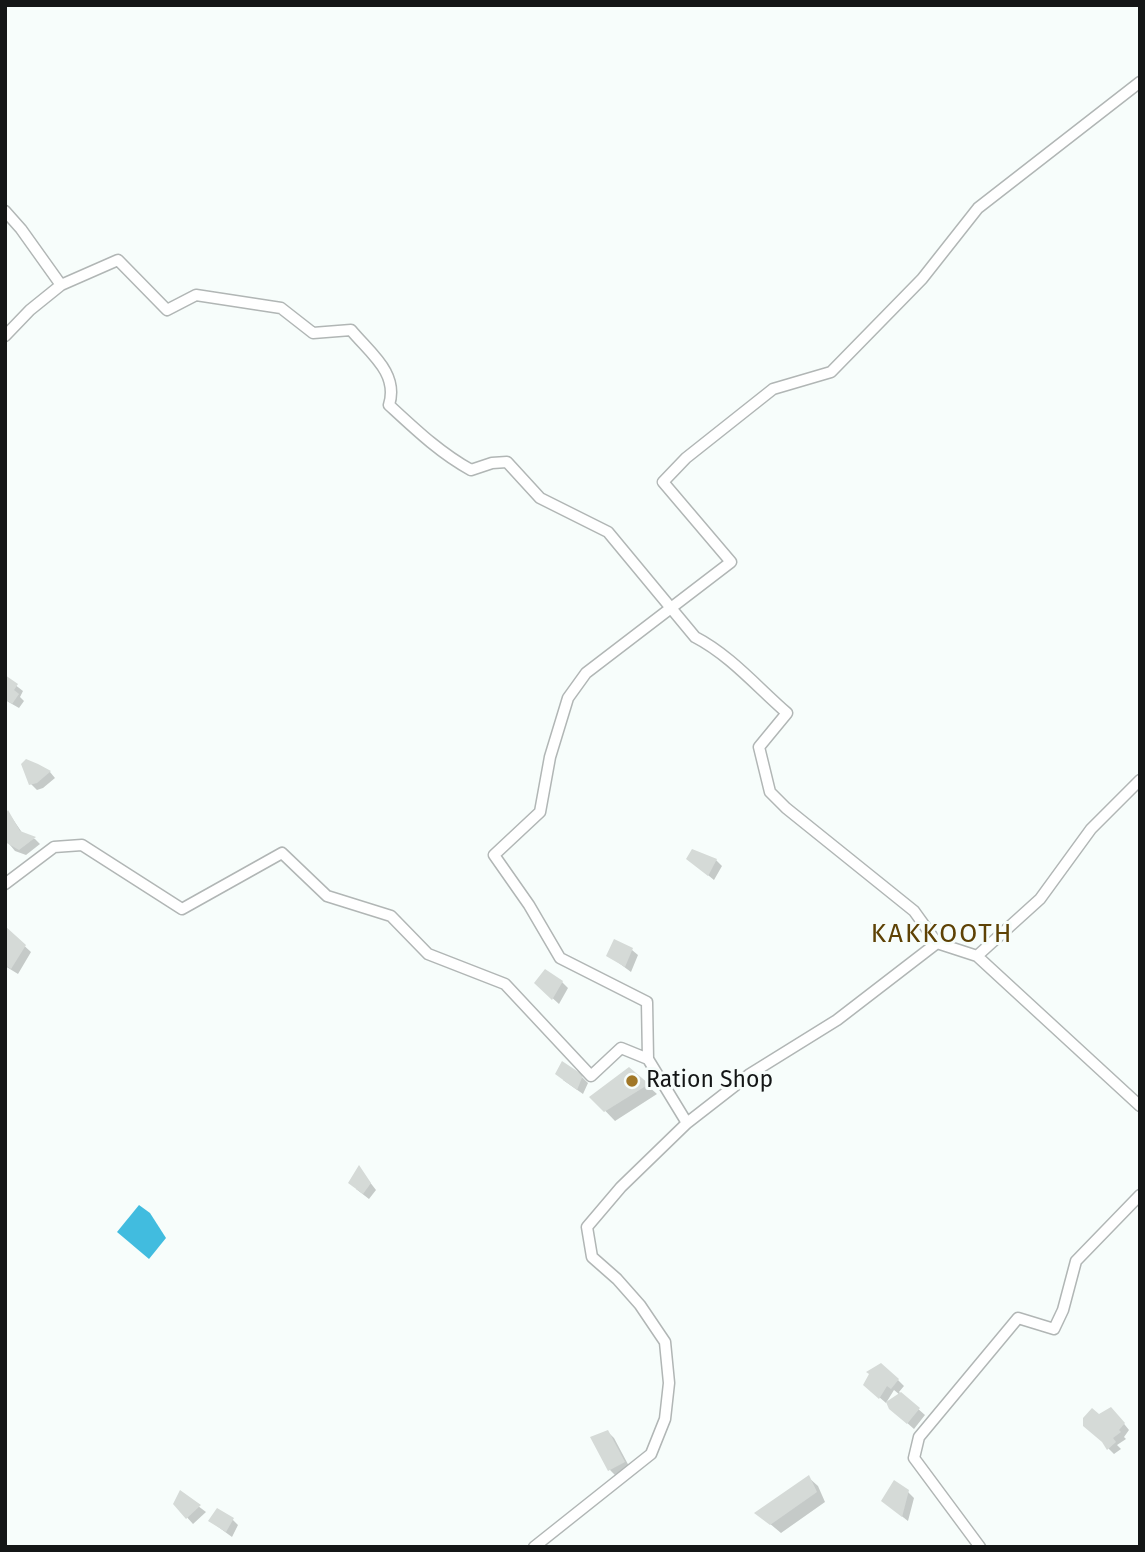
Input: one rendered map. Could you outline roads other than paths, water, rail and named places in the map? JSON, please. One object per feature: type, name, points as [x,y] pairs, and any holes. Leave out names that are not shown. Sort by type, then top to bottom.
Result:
[{"type":"street","points":[[687,1123],[648,1059],[647,1002],[560,958],[494,855],[540,812],[550,757],[568,698],[586,673],[731,562],[663,482],[687,458],[773,389],[831,372],[922,279],[978,208],[1140,82]]},
{"type":"street","points":[[5,211],[61,285]]},
{"type":"street","points":[[5,336],[30,310],[61,285],[118,260],[167,310],[196,295],[281,308],[313,333],[351,330],[385,369],[393,391],[389,405],[413,428],[449,458],[471,470],[492,463],[507,462],[540,498],[608,533],[695,637],[738,668],[787,713],[760,747],[770,792],[786,808],[914,911],[936,943],[977,956],[1140,1106]]},
{"type":"street","points":[[977,956],[1041,899],[1091,829],[1140,780]]},
{"type":"street","points":[[5,884],[54,847],[82,845],[182,909],[282,853],[327,896],[391,916],[428,954],[505,984],[591,1076],[621,1048],[648,1059]]},
{"type":"street","points":[[534,1547],[651,1454],[665,1419],[669,1383],[665,1342],[640,1305],[592,1257],[587,1227],[621,1187],[687,1123],[750,1074],[837,1020],[936,943]]},
{"type":"street","points":[[980,1547],[914,1458],[919,1437],[1018,1318],[1054,1329],[1063,1310],[1076,1261],[1140,1195]]},
{"type":"water","points":[[139,1205],[150,1213],[166,1238],[149,1259],[117,1232]]},
{"type":"place","name":"Ration Shop","points":[[632,1081]]},
{"type":"district","name":"KAKKOOTH","points":[[942,935]]}]
